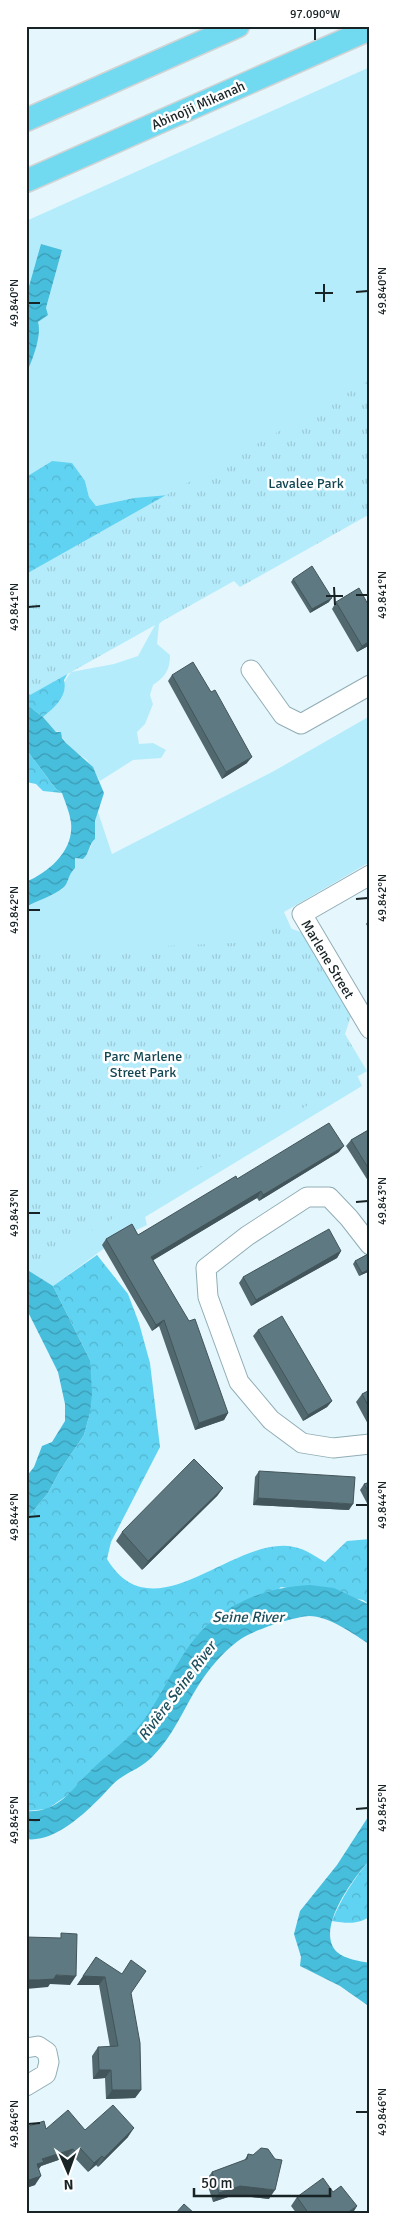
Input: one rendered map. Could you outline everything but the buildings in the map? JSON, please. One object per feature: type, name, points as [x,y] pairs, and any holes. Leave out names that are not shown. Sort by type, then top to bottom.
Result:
[{"type":"main road","points":[[26,120],[238,26]]},
{"type":"main road","name":"Abinojii Mikanah","points":[[26,181],[370,29]]},
{"type":"street","points":[[250,670],[283,715],[302,724],[370,685]]},
{"type":"street","name":"Marlene Street","points":[[370,875],[302,914],[370,1028]]},
{"type":"street","points":[[370,1245],[349,1218],[329,1197],[307,1197],[247,1236],[206,1268],[208,1297],[239,1382],[271,1420],[302,1444],[333,1448],[370,1444]]},
{"type":"street","points":[[26,2048],[38,2046],[47,2052],[49,2062],[46,2074],[26,2086]]},
{"type":"green space","points":[[370,67],[370,511],[172,611],[159,624],[157,644],[170,655],[169,665],[164,676],[153,685],[150,695],[153,704],[145,724],[137,732],[139,744],[153,743],[166,750],[161,758],[133,760],[100,781],[87,760],[69,747],[58,731],[56,732],[43,717],[53,706],[71,672],[114,664],[138,656],[155,625],[154,610],[134,498],[96,506],[89,497],[85,481],[52,461],[26,477],[26,374],[38,337],[38,322],[46,308],[62,250],[26,295],[26,221]]},
{"type":"green space","name":"Lavalee Park","points":[[370,380],[370,514],[240,587],[234,581],[30,695],[26,690],[26,574]]},
{"type":"green space","points":[[52,461],[72,463],[85,481],[89,497],[96,506],[134,498],[169,495],[64,680],[65,686],[62,696],[56,705],[43,717],[26,704],[26,477]]},
{"type":"green space","name":"Parc Marlene Street Park","points":[[370,716],[370,862],[284,912],[362,1086],[145,1217],[147,1225],[117,1239],[53,1286],[26,1269],[26,907],[63,889],[69,873],[75,868],[75,858],[83,859],[90,848],[98,812],[112,854],[274,771]]},
{"type":"green space","points":[[26,749],[56,789],[62,793],[43,791],[36,784],[26,782]]},
{"type":"green space","name":"Parc Marlene Street Park","points":[[281,917],[289,928],[301,932],[347,1008],[351,1016],[345,1034],[367,1071],[26,1269],[26,952],[235,943]]},
{"type":"green space","points":[[97,1255],[128,1294],[139,1323],[150,1363],[160,1447],[111,1542],[107,1559],[126,1580],[148,1588],[171,1586],[196,1577],[246,1554],[271,1547],[298,1548],[325,1562],[347,1541],[370,1539],[370,1605],[363,1600],[281,1587],[122,1744],[88,1773],[74,1791],[47,1809],[26,1811],[26,1520],[48,1493],[61,1469],[84,1435],[90,1413],[90,1360],[53,1286]]},
{"type":"green space","points":[[370,1860],[369,1917],[365,1920],[347,1923],[332,1921],[348,1889]]},
{"type":"water","points":[[41,244],[62,250],[46,308],[48,315],[38,322],[38,340],[26,374],[26,297]]},
{"type":"water","points":[[26,704],[43,717],[56,732],[61,732],[62,738],[66,743],[93,767],[104,793],[95,821],[95,839],[85,857],[83,859],[75,858],[75,868],[63,888],[26,907],[26,882],[35,878],[58,859],[68,843],[71,823],[69,811],[62,793],[56,789],[26,749]]},
{"type":"water","points":[[26,1269],[53,1286],[90,1360],[92,1393],[90,1413],[84,1435],[61,1469],[48,1493],[26,1520],[26,1477],[34,1467],[42,1446],[52,1442],[65,1421],[65,1404],[58,1372],[26,1308]]},
{"type":"water","name":"Seine River","points":[[310,1585],[334,1588],[370,1605],[370,1645],[333,1622],[309,1616],[272,1625],[244,1637],[211,1668],[166,1740],[149,1760],[116,1781],[85,1812],[67,1826],[47,1837],[26,1839],[26,1811],[46,1809],[62,1800],[95,1766],[131,1735],[152,1709],[183,1655],[201,1631],[212,1621],[235,1606],[258,1595],[283,1588]]},
{"type":"water","points":[[370,1814],[370,1860],[346,1891],[333,1918],[330,1931],[331,1942],[337,1952],[348,1958],[370,1963],[370,2007],[340,1986],[300,1966],[301,1957],[294,1934],[300,1911],[337,1865]]},
{"type":"water label","name":"Rivière Seine River","points":[[177,1691]]}]
